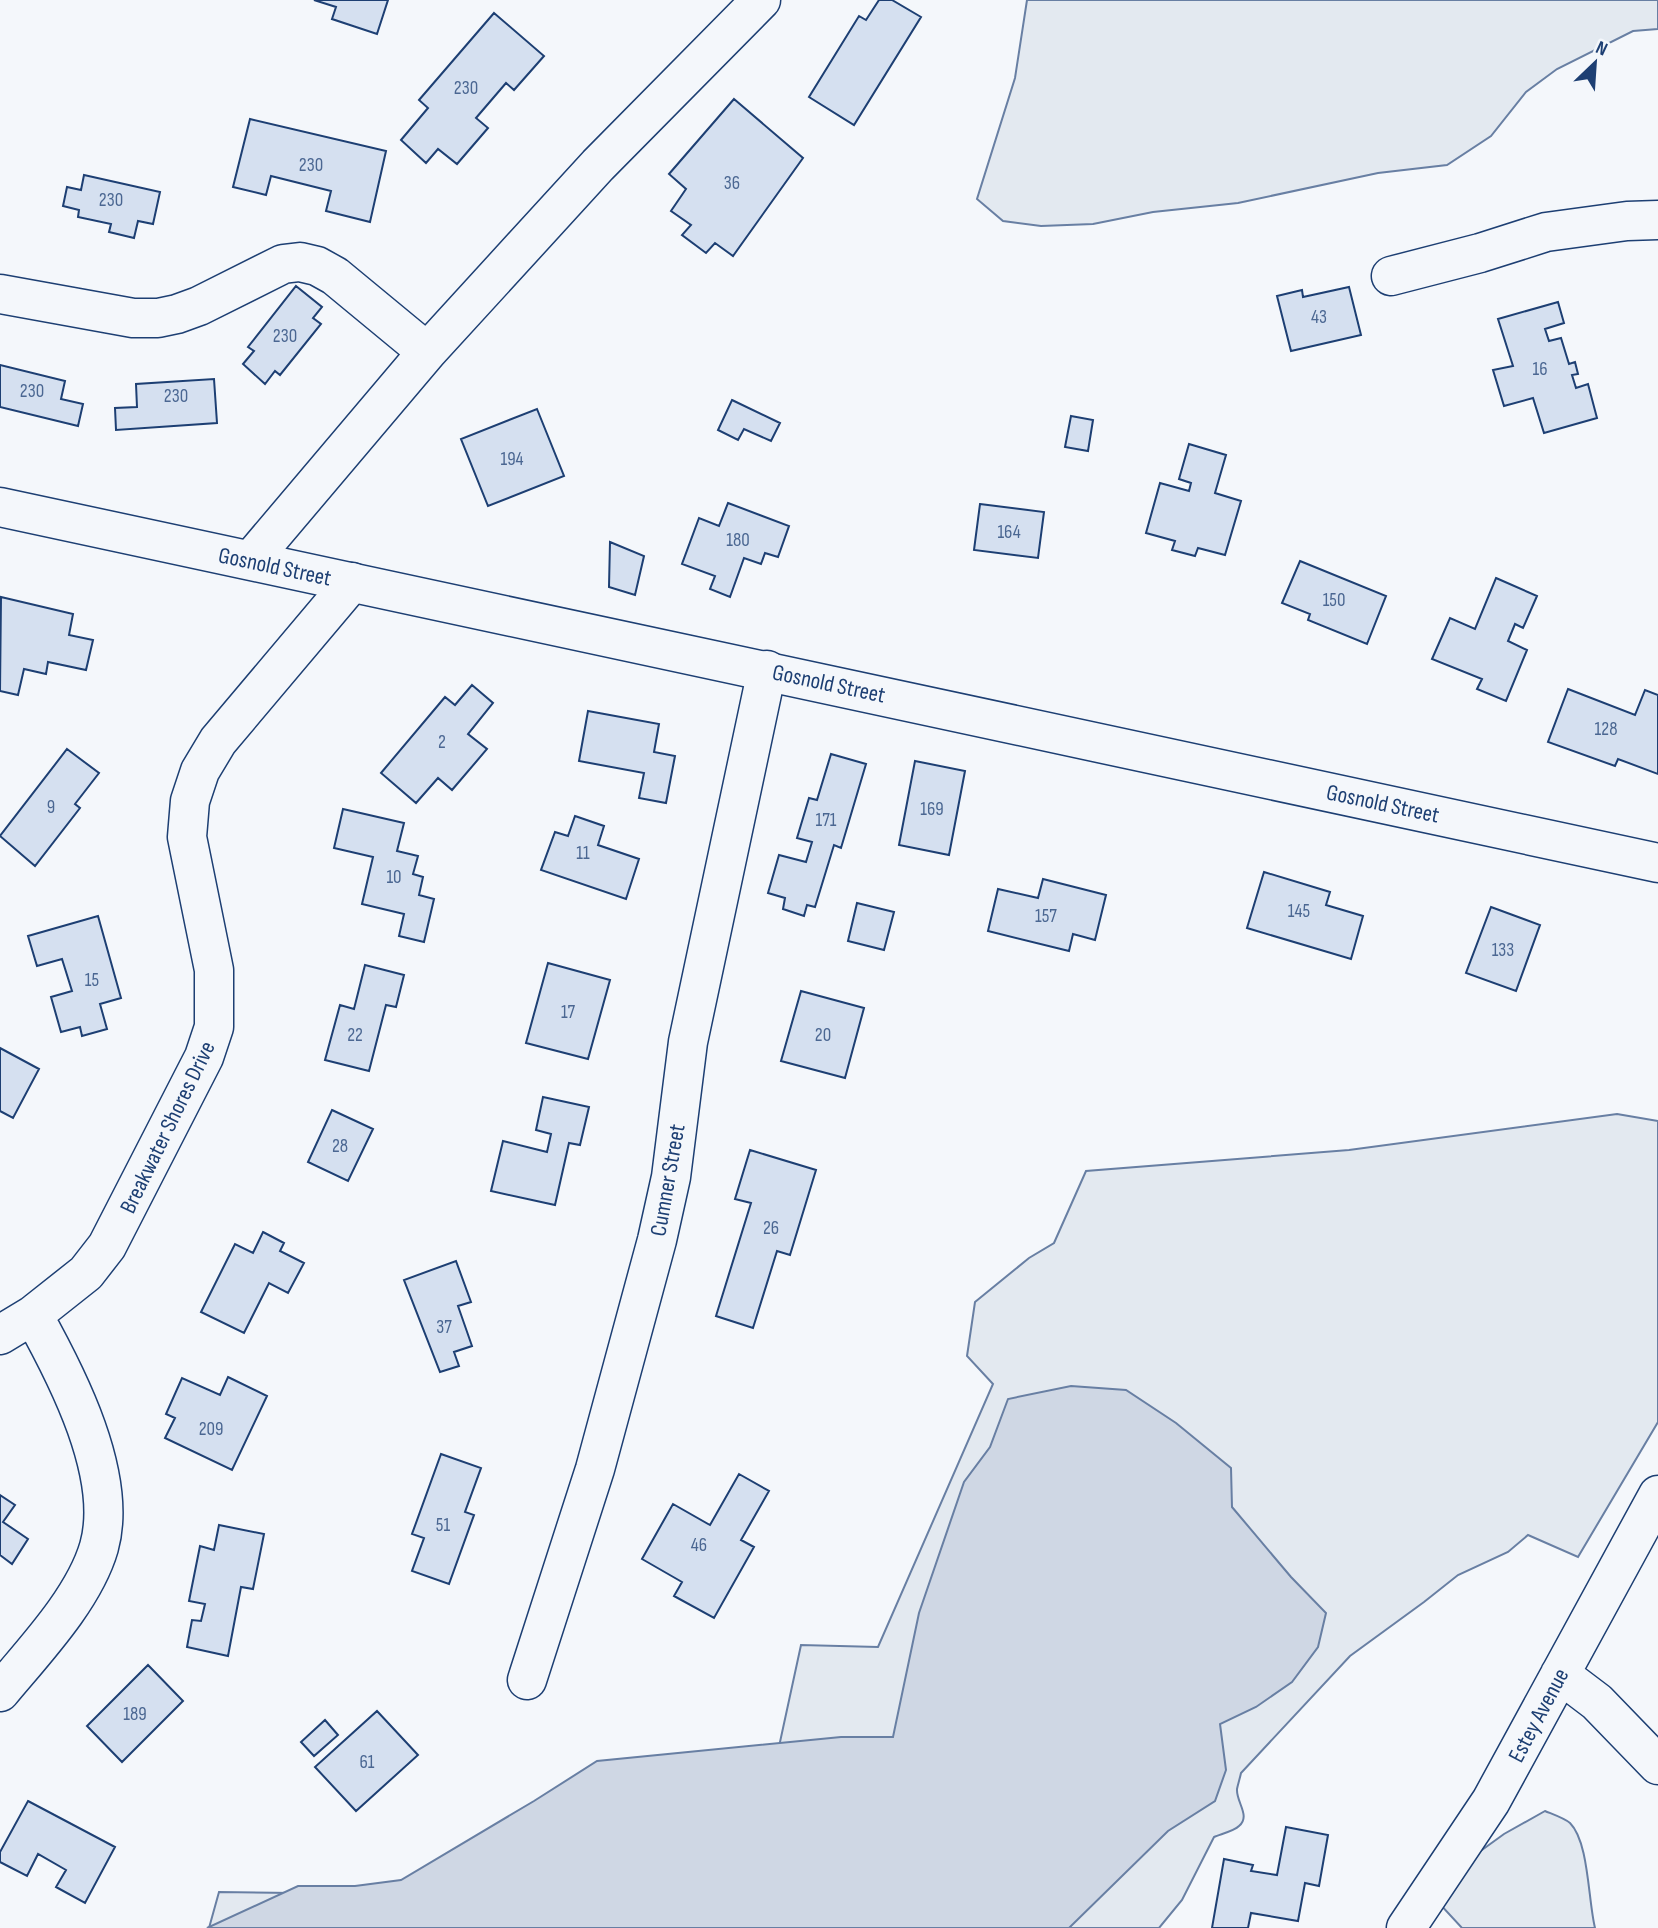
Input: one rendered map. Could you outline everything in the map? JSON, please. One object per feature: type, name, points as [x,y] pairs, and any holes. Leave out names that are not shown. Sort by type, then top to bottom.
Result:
[{"type":"street","points":[[251,561],[427,352],[598,165],[761,0]]},
{"type":"street","points":[[1391,276],[1480,253],[1546,232],[1627,221],[1658,220]]},
{"type":"street","points":[[0,294],[133,318],[158,318],[200,306],[283,264],[300,262],[317,266],[335,276],[427,352]]},
{"type":"street","name":"Gosnold Street","points":[[0,507],[1658,863]]},
{"type":"street","name":"Breakwater Shores Drive","points":[[0,1335],[33,1315],[86,1273],[107,1246],[204,1057],[214,1027],[214,970],[187,836],[190,802],[200,771],[218,741],[352,582]]},
{"type":"street","name":"Cumner Street","points":[[527,1680],[595,1469],[657,1240],[671,1177],[688,1042],[766,670]]},
{"type":"street","points":[[0,1692],[56,1625],[76,1595],[98,1549],[105,1522],[103,1486],[90,1441],[66,1378],[33,1315]]},
{"type":"street","name":"Estey Avenue","points":[[1406,1928],[1491,1801],[1658,1495]]},
{"type":"street","points":[[1560,1674],[1597,1702],[1658,1765]]},
{"type":"shaded area","points":[[1027,0],[1658,0],[1658,29],[1633,31],[1557,69],[1526,92],[1491,136],[1447,165],[1378,173],[1238,203],[1153,212],[1093,224],[1041,226],[1003,221],[977,199],[1015,78]]},
{"type":"shaded area","points":[[1617,1114],[1658,1121],[1658,1422],[1578,1557],[1528,1535],[1508,1552],[1458,1575],[1350,1656],[1241,1773],[1237,1789],[1244,1818],[1242,1822],[1234,1829],[1214,1837],[1182,1900],[1159,1928],[209,1928],[219,1892],[746,1899],[801,1645],[878,1647],[993,1384],[967,1356],[975,1302],[1029,1258],[1054,1243],[1086,1171],[1349,1150]]},
{"type":"shaded area","points":[[1071,1386],[1126,1390],[1176,1423],[1231,1468],[1232,1507],[1291,1577],[1326,1613],[1318,1647],[1292,1682],[1256,1707],[1220,1724],[1226,1770],[1215,1801],[1168,1831],[1069,1928],[207,1928],[298,1886],[355,1886],[401,1880],[597,1761],[841,1737],[893,1737],[919,1613],[964,1482],[990,1447],[1008,1399]]},
{"type":"shaded area","points":[[1545,1811],[1570,1823],[1581,1843],[1595,1928],[1462,1928],[1437,1901],[1464,1863],[1504,1834]]},
{"type":"building","points":[[314,0],[388,0],[377,34],[332,19],[336,7]]},
{"type":"building","points":[[879,0],[892,0],[921,17],[854,125],[809,97],[859,16],[866,20]]},
{"type":"building","points":[[494,13],[544,56],[514,90],[506,83],[476,118],[488,128],[457,164],[438,149],[426,163],[401,140],[428,108],[419,100]]},
{"type":"building","points":[[734,99],[803,158],[733,256],[715,243],[706,253],[682,235],[691,225],[671,211],[686,189],[669,174]]},
{"type":"building","points":[[250,119],[386,151],[370,222],[326,211],[331,191],[271,176],[266,195],[233,187]]},
{"type":"building","points":[[84,175],[160,192],[153,224],[138,221],[134,238],[109,232],[111,224],[78,217],[79,210],[63,206],[67,187],[81,190]]},
{"type":"building","points":[[296,286],[322,307],[313,318],[321,324],[280,375],[275,371],[265,384],[243,364],[254,351],[248,347]]},
{"type":"building","points":[[1349,287],[1361,335],[1291,351],[1277,296],[1302,290],[1303,297]]},
{"type":"building","points":[[1558,302],[1564,323],[1545,329],[1549,341],[1561,338],[1569,364],[1575,362],[1578,374],[1572,375],[1576,388],[1588,384],[1597,418],[1544,433],[1533,398],[1504,406],[1493,370],[1513,366],[1498,319]]},
{"type":"building","points":[[0,365],[65,381],[61,399],[83,404],[78,426],[0,407]]},
{"type":"building","points":[[214,379],[217,423],[116,430],[115,408],[137,407],[136,384]]},
{"type":"building","points":[[732,400],[780,423],[771,441],[744,429],[738,440],[718,430]]},
{"type":"building","points":[[537,409],[564,476],[488,506],[461,439]]},
{"type":"building","points":[[1071,416],[1093,420],[1088,451],[1065,447]]},
{"type":"building","points":[[1189,444],[1226,455],[1215,493],[1241,501],[1225,555],[1198,548],[1195,556],[1172,550],[1175,541],[1146,533],[1160,483],[1189,491],[1191,483],[1179,479]]},
{"type":"building","points":[[728,503],[789,526],[778,557],[765,553],[761,564],[744,558],[730,597],[710,589],[715,576],[682,564],[699,518],[719,526]]},
{"type":"building","points":[[980,504],[1044,512],[1038,558],[974,550]]},
{"type":"building","points":[[610,542],[644,556],[635,595],[609,587]]},
{"type":"building","points":[[1300,561],[1386,596],[1367,644],[1308,620],[1310,614],[1282,603]]},
{"type":"building","points":[[1496,578],[1537,596],[1523,628],[1515,624],[1508,641],[1527,650],[1506,701],[1477,689],[1482,679],[1432,659],[1450,618],[1475,629]]},
{"type":"building","points":[[1,597],[73,614],[69,635],[93,640],[86,670],[48,662],[46,674],[24,669],[18,695],[0,691]]},
{"type":"building","points":[[472,685],[493,703],[468,734],[487,749],[452,790],[438,778],[416,803],[381,773],[445,697],[455,705]]},
{"type":"building","points":[[1568,689],[1635,715],[1645,690],[1658,695],[1658,774],[1618,759],[1615,766],[1548,742]]},
{"type":"building","points":[[588,711],[659,724],[654,752],[675,756],[666,803],[639,798],[644,773],[579,761]]},
{"type":"building","points":[[67,749],[99,773],[75,804],[80,808],[35,866],[0,836]]},
{"type":"building","points":[[831,754],[866,764],[841,848],[834,845],[815,907],[807,905],[804,916],[783,909],[785,898],[768,893],[779,855],[806,862],[812,842],[797,838],[809,798],[817,800]]},
{"type":"building","points":[[915,761],[965,771],[949,855],[899,845]]},
{"type":"building","points":[[343,809],[404,823],[397,851],[418,856],[413,874],[423,877],[419,895],[434,899],[424,942],[399,936],[404,914],[362,904],[373,857],[334,848]]},
{"type":"building","points":[[575,816],[604,826],[598,845],[639,859],[626,899],[541,870],[555,832],[568,836]]},
{"type":"building","points":[[1264,872],[1330,892],[1326,905],[1363,916],[1351,959],[1247,928]]},
{"type":"building","points":[[1043,879],[1106,895],[1095,940],[1073,934],[1069,951],[988,931],[998,889],[1038,898]]},
{"type":"building","points":[[857,903],[894,912],[884,950],[848,941]]},
{"type":"building","points":[[1491,907],[1540,925],[1516,991],[1466,973]]},
{"type":"building","points":[[98,916],[121,998],[100,1004],[107,1029],[82,1036],[80,1027],[61,1032],[51,997],[72,991],[62,959],[37,966],[28,936]]},
{"type":"building","points":[[548,963],[610,980],[588,1059],[526,1043]]},
{"type":"building","points":[[365,965],[404,975],[396,1007],[386,1005],[369,1071],[325,1060],[340,1005],[354,1009]]},
{"type":"building","points":[[801,991],[864,1008],[845,1078],[781,1061]]},
{"type":"building","points":[[0,1048],[39,1069],[13,1118],[0,1111]]},
{"type":"building","points":[[543,1097],[589,1107],[580,1145],[569,1143],[555,1205],[491,1191],[503,1141],[547,1152],[551,1134],[536,1130]]},
{"type":"building","points":[[332,1110],[373,1129],[348,1181],[308,1162]]},
{"type":"building","points":[[750,1150],[816,1170],[790,1255],[777,1251],[753,1328],[716,1316],[751,1203],[735,1199]]},
{"type":"building","points":[[263,1232],[284,1243],[280,1251],[304,1263],[288,1293],[269,1283],[244,1333],[201,1312],[235,1244],[253,1253]]},
{"type":"building","points":[[456,1261],[471,1302],[458,1306],[472,1346],[454,1352],[459,1366],[440,1372],[404,1280]]},
{"type":"building","points":[[228,1377],[267,1396],[232,1470],[165,1438],[175,1418],[166,1414],[182,1378],[220,1395]]},
{"type":"building","points":[[441,1454],[481,1468],[465,1512],[474,1515],[449,1584],[412,1571],[424,1538],[412,1534]]},
{"type":"building","points":[[739,1474],[769,1491],[741,1540],[754,1547],[714,1618],[674,1596],[682,1582],[642,1559],[673,1504],[710,1525]]},
{"type":"building","points":[[0,1495],[15,1505],[3,1522],[28,1539],[12,1564],[0,1555]]},
{"type":"building","points":[[219,1525],[264,1534],[253,1589],[241,1587],[228,1656],[187,1647],[192,1620],[201,1621],[205,1604],[189,1601],[200,1546],[214,1550]]},
{"type":"building","points":[[148,1665],[183,1701],[122,1762],[87,1726]]},
{"type":"building","points":[[377,1711],[418,1755],[356,1811],[315,1767]]},
{"type":"building","points":[[325,1720],[338,1735],[314,1756],[301,1742]]},
{"type":"building","points":[[28,1801],[115,1847],[85,1903],[56,1887],[66,1870],[38,1854],[27,1876],[0,1862],[0,1852]]},
{"type":"building","points":[[1286,1827],[1328,1835],[1319,1886],[1305,1883],[1298,1921],[1251,1913],[1248,1928],[1212,1928],[1224,1859],[1253,1865],[1251,1871],[1277,1875]]}]
